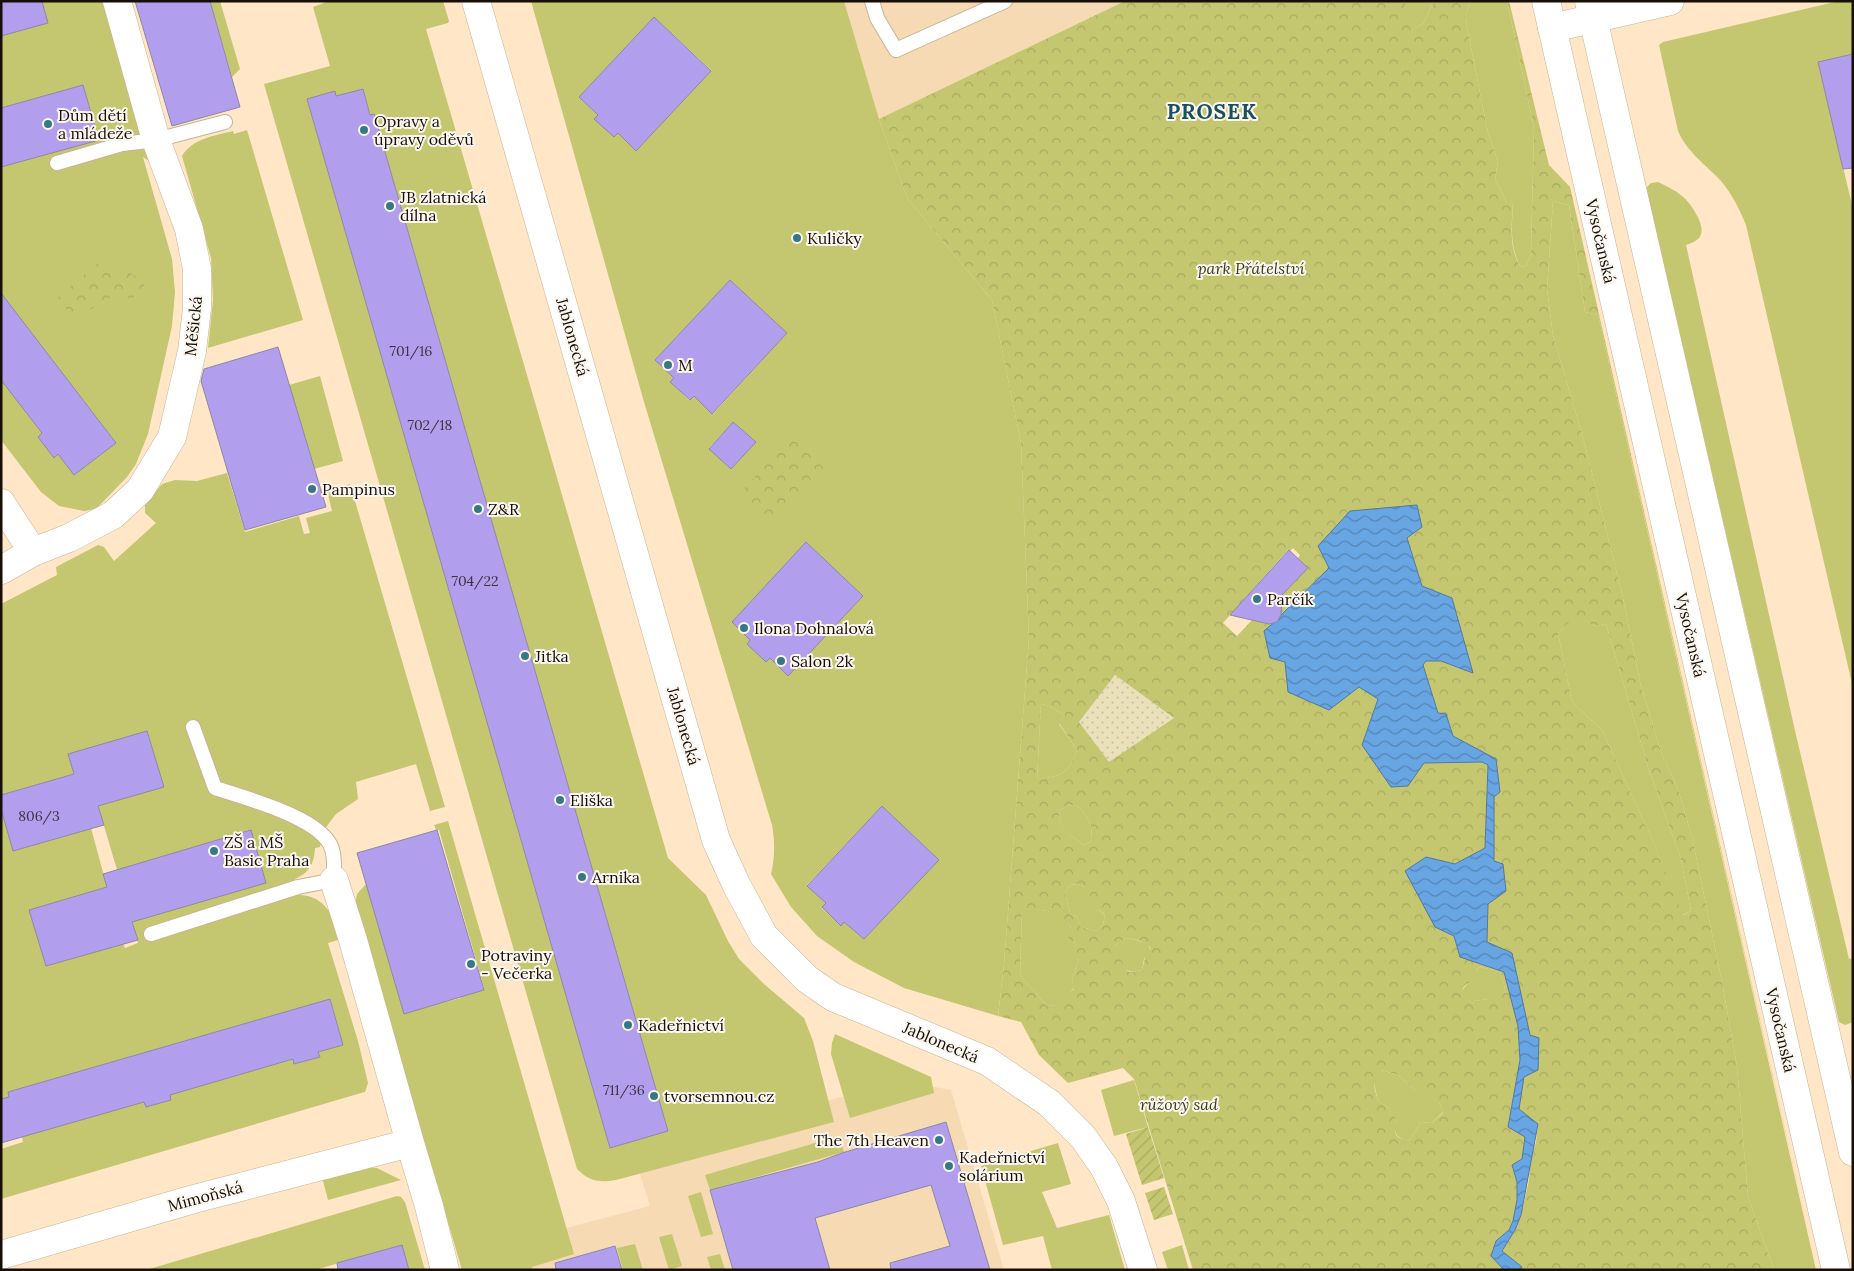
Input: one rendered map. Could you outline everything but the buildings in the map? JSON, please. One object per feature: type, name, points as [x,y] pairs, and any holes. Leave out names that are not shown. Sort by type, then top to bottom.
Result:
[{"type":"street","name":"Měšická","points":[[1,570],[34,552],[69,538],[113,515],[140,490],[172,437],[192,351],[197,308],[197,269],[188,229],[156,140],[117,1]]},
{"type":"street","name":"Jablonecká","points":[[476,1],[716,840],[738,889],[764,936],[813,983],[833,997],[987,1061],[1048,1103],[1083,1137],[1104,1168],[1121,1201],[1142,1270]]},
{"type":"street","name":"Vysočanská","points":[[1546,1],[1836,1270]]},
{"type":"street","points":[[1552,28],[1591,10],[1670,1]]},
{"type":"street","points":[[1591,10],[1853,1152]]},
{"type":"street","points":[[1,503],[34,552]]},
{"type":"street","points":[[334,880],[429,1206],[445,1270]]},
{"type":"street","name":"Mimoňská","points":[[1,1255],[194,1199],[410,1143]]},
{"type":"lane","points":[[872,1],[877,18],[896,50],[1005,1]]},
{"type":"lane","points":[[57,162],[122,144],[156,140],[225,122]]},
{"type":"lane","points":[[151,934],[298,887],[334,880],[332,849],[322,832],[301,818],[216,788],[193,727]]},
{"type":"shaded area","points":[[844,1],[1125,1],[879,119]]},
{"type":"shaded area","points":[[902,1081],[951,1090],[1004,1270],[521,1270],[513,1242],[650,1206],[635,1157],[702,1134]]},
{"type":"green space","points":[[42,1],[107,1],[151,162],[143,157],[172,259],[175,292],[172,326],[148,434],[136,464],[127,477],[96,509],[84,511],[59,506],[41,492],[1,440],[1,380],[42,433],[38,437],[54,457],[58,454],[74,475],[116,443],[1,293],[1,167],[99,139],[83,85],[1,108],[1,36]]},
{"type":"green space","points":[[210,1],[220,1],[240,69],[232,77]]},
{"type":"green space","points":[[329,1],[443,1],[448,23],[426,29],[668,858],[706,895],[728,941],[739,959],[764,984],[804,1018],[813,1041],[834,1122],[616,1180],[595,1180],[577,1169],[264,84],[330,66],[313,7]],"holes":[[[363,89],[370,115],[374,114],[668,1131],[610,1148],[307,99],[335,91],[336,96]]]},
{"type":"green space","points":[[531,1],[844,1],[879,119],[907,198],[992,300],[1021,443],[1029,638],[1004,964],[998,1016],[904,988],[854,962],[817,936],[791,907],[771,874],[774,850],[772,825],[644,402]],"holes":[[[654,17],[711,70],[636,151],[618,133],[595,119],[598,115],[579,97]],[[730,280],[787,333],[713,414],[694,396],[689,400],[670,382],[674,378],[655,360]],[[733,422],[756,442],[731,469],[709,448]],[[806,542],[863,596],[788,676],[770,658],[747,644],[750,640],[732,622]],[[882,806],[938,859],[864,939],[844,922],[841,926],[822,908],[826,903],[807,885]]]},
{"type":"green space","name":"park Přátelství","points":[[1125,1],[1404,1],[1415,28],[1423,24],[1434,1],[1470,1],[1465,17],[1488,133],[1498,161],[1495,179],[1507,203],[1513,202],[1512,244],[1521,267],[1526,266],[1531,254],[1534,128],[1507,1],[1509,1],[1549,165],[1570,187],[1817,1270],[1598,315],[1585,312],[1569,205],[1553,201],[1547,289],[1553,335],[1585,445],[1623,598],[1640,682],[1662,755],[1678,789],[1692,837],[1737,1066],[1748,1197],[1774,1270],[1520,1270],[1522,1267],[1502,1251],[1515,1230],[1521,1215],[1529,1180],[1531,1157],[1536,1142],[1538,1124],[1519,1109],[1530,1035],[1512,953],[1487,942],[1488,904],[1494,861],[1494,797],[1500,792],[1496,759],[1453,736],[1446,714],[1438,713],[1423,665],[1426,660],[1441,661],[1472,672],[1452,598],[1422,586],[1407,538],[1422,527],[1417,505],[1329,568],[1282,613],[1277,622],[1285,661],[1359,687],[1378,699],[1362,745],[1408,786],[1424,763],[1482,762],[1488,765],[1485,848],[1455,864],[1426,857],[1435,926],[1454,936],[1460,957],[1504,972],[1518,1026],[1520,1060],[1508,1127],[1525,1137],[1522,1159],[1512,1166],[1517,1182],[1517,1200],[1513,1221],[1509,1230],[1496,1241],[1491,1256],[1504,1270],[1193,1270],[1134,1079],[1123,1068],[1068,1083],[1039,1055],[1021,1022],[998,1016],[1004,964],[1029,638],[1021,443],[992,300],[907,198],[879,119]],"holes":[[[1293,548],[1300,555],[1298,558],[1307,568],[1278,600],[1281,613],[1279,618],[1276,622],[1266,623],[1255,617],[1237,636],[1223,623],[1288,550],[1290,551]],[[1575,616],[1595,626],[1606,624],[1648,767],[1681,859],[1691,911],[1683,915],[1652,839],[1602,730],[1572,702],[1558,633]],[[1115,675],[1174,718],[1109,762],[1079,722]],[[1041,704],[1049,706],[1065,715],[1059,723],[1077,750],[1070,765],[1063,773],[1037,779]],[[1076,805],[1089,821],[1092,841],[1084,845],[1074,838],[1063,827],[1060,811],[1066,806]],[[1077,884],[1091,892],[1088,900],[1105,915],[1103,925],[1096,931],[1081,927],[1077,917],[1070,914],[1065,893],[1070,885]],[[1022,908],[1048,911],[1058,921],[1070,924],[1071,929],[1068,940],[1073,941],[1077,947],[1074,955],[1079,959],[1072,979],[1074,989],[1058,1000],[1056,1005],[1047,1006],[1020,975]],[[1126,938],[1141,941],[1144,945],[1150,947],[1151,950],[1146,954],[1142,970],[1129,972],[1124,967],[1121,959],[1115,957],[1115,946]],[[1479,967],[1494,970],[1501,974],[1506,993],[1495,992],[1488,999],[1475,1001],[1473,1004],[1463,994],[1463,988],[1475,980],[1476,970]],[[1381,1070],[1398,1075],[1416,1091],[1423,1092],[1440,1104],[1443,1113],[1432,1123],[1421,1122],[1409,1141],[1402,1139],[1395,1132],[1396,1121],[1394,1114],[1378,1101],[1374,1088],[1375,1082],[1380,1078]]]},
{"type":"green space","points":[[1404,1],[1434,1],[1423,24],[1415,28]]},
{"type":"green space","points":[[1470,1],[1507,1],[1534,128],[1531,254],[1526,266],[1521,267],[1513,244],[1513,203],[1507,203],[1495,179],[1498,161],[1488,133],[1465,17]]},
{"type":"green space","points":[[1839,1],[1853,1],[1853,54],[1818,62],[1853,209],[1853,688],[1746,225],[1725,186],[1686,145],[1678,131],[1659,45],[1663,42]]},
{"type":"green space","points":[[247,130],[303,320],[208,348],[213,300],[211,258],[182,156],[198,141],[233,131],[234,134]]},
{"type":"green space","points":[[1658,182],[1685,199],[1693,208],[1701,225],[1702,230],[1699,238],[1686,245],[1796,735],[1849,959],[1853,958],[1853,1022],[1845,1025],[1839,1022],[1646,188],[1651,183]]},
{"type":"green space","points":[[1553,201],[1569,205],[1585,312],[1598,315],[1816,1270],[1774,1270],[1748,1197],[1737,1066],[1692,837],[1678,789],[1662,755],[1640,682],[1623,598],[1585,445],[1553,335],[1547,289]]},
{"type":"green space","points":[[97,264],[122,269],[145,281],[142,293],[130,299],[117,294],[73,319],[58,297]]},
{"type":"green space","points":[[320,376],[343,461],[314,469],[289,385]]},
{"type":"green space","points":[[792,437],[825,469],[772,526],[739,494]]},
{"type":"green space","points":[[227,473],[245,532],[299,516],[304,534],[310,533],[306,518],[332,511],[327,490],[350,484],[445,807],[430,811],[416,764],[356,782],[358,799],[336,814],[324,830],[320,847],[315,848],[314,859],[310,867],[295,879],[300,895],[316,899],[328,909],[341,939],[328,943],[358,1041],[368,1083],[365,1092],[1,1199],[1,1149],[23,1142],[22,1137],[144,1102],[146,1107],[171,1100],[170,1095],[293,1059],[295,1064],[320,1057],[318,1052],[343,1045],[330,999],[8,1092],[9,1097],[1,1099],[1,809],[14,851],[91,828],[107,887],[30,910],[46,966],[123,944],[125,948],[138,943],[125,897],[251,830],[144,862],[121,883],[98,806],[163,787],[147,731],[69,754],[74,774],[1,795],[1,604],[57,575],[56,567],[98,545],[104,547],[114,561],[156,523],[145,513],[145,505],[162,484],[175,480],[197,481]]},
{"type":"green space","points":[[1575,615],[1595,626],[1606,624],[1648,767],[1681,859],[1691,911],[1682,915],[1652,839],[1602,730],[1572,702],[1558,633]]},
{"type":"green space","points":[[1041,704],[1049,706],[1065,715],[1059,724],[1077,750],[1070,765],[1063,773],[1037,779]]},
{"type":"green space","points":[[1076,805],[1087,817],[1091,830],[1092,841],[1084,845],[1063,828],[1060,818],[1060,811],[1066,806]]},
{"type":"green space","points":[[448,821],[574,1254],[532,1267],[532,1270],[462,1270],[355,905],[357,894],[367,883],[404,1013],[461,998],[461,995],[484,988],[439,830],[436,830],[434,825]]},
{"type":"green space","points":[[1077,884],[1089,890],[1100,911],[1105,915],[1103,925],[1096,931],[1081,927],[1077,917],[1070,914],[1065,893],[1070,885]]},
{"type":"green space","points":[[1022,907],[1048,911],[1058,920],[1070,924],[1079,959],[1072,979],[1074,988],[1057,1005],[1047,1006],[1020,975]]},
{"type":"green space","points":[[1126,938],[1144,943],[1151,950],[1144,959],[1142,970],[1134,972],[1127,970],[1123,967],[1123,963],[1115,957],[1115,946]]},
{"type":"green space","points":[[1479,967],[1501,973],[1506,993],[1475,1001],[1473,1004],[1462,993],[1464,987]]},
{"type":"green space","points":[[835,1034],[931,1077],[934,1093],[850,1118],[831,1054]]},
{"type":"green space","points":[[1381,1070],[1398,1075],[1416,1091],[1423,1091],[1440,1104],[1443,1112],[1432,1123],[1421,1122],[1409,1141],[1398,1137],[1395,1132],[1396,1121],[1389,1108],[1378,1101],[1374,1083]]},
{"type":"green space","points":[[1134,1080],[1148,1127],[1114,1136],[1101,1090]]},
{"type":"green space","points":[[1148,1127],[1164,1178],[1142,1185],[1126,1134]]},
{"type":"green space","points":[[839,1136],[844,1152],[710,1190],[705,1175]]},
{"type":"green space","points":[[1058,1143],[1071,1184],[1042,1192],[1057,1228],[1109,1215],[1125,1270],[1052,1270],[1043,1236],[1003,1245],[981,1166]]},
{"type":"green space","points":[[357,1168],[377,1168],[401,1180],[328,1200],[322,1177]]},
{"type":"green space","points":[[1164,1187],[1173,1214],[1154,1220],[1145,1193]]},
{"type":"green space","points":[[701,1192],[713,1234],[701,1237],[688,1196]]},
{"type":"green space","points":[[397,1196],[401,1197],[405,1202],[425,1270],[409,1270],[401,1245],[315,1270],[146,1270]]},
{"type":"green space","points":[[672,1234],[682,1266],[669,1270],[659,1237]]},
{"type":"green space","points":[[635,1244],[643,1270],[623,1270],[617,1248]]},
{"type":"green space","points":[[1182,1245],[1189,1270],[1168,1270],[1162,1252]]},
{"type":"green space","points":[[720,1254],[725,1270],[711,1270],[707,1257]]},
{"type":"sand","points":[[1115,675],[1174,718],[1109,763],[1079,722]]},
{"type":"water","points":[[1417,505],[1422,527],[1407,538],[1422,586],[1452,598],[1473,673],[1441,661],[1426,661],[1423,665],[1438,713],[1446,714],[1453,736],[1496,759],[1500,792],[1494,797],[1494,861],[1503,864],[1506,891],[1488,904],[1487,942],[1512,953],[1530,1035],[1539,1038],[1538,1070],[1524,1077],[1519,1109],[1538,1124],[1521,1215],[1515,1230],[1502,1251],[1522,1267],[1520,1270],[1504,1270],[1491,1256],[1496,1241],[1509,1230],[1513,1221],[1517,1200],[1517,1182],[1512,1165],[1522,1159],[1525,1137],[1508,1127],[1520,1060],[1518,1026],[1504,972],[1460,957],[1454,936],[1435,927],[1405,871],[1426,857],[1455,864],[1485,848],[1488,765],[1482,762],[1424,763],[1408,786],[1391,787],[1362,745],[1378,699],[1359,687],[1329,710],[1288,692],[1285,662],[1270,658],[1264,631],[1329,568],[1318,546],[1350,511]]},
{"type":"place","name":"Dům dětí a mládeže","points":[[48,124]]},
{"type":"place","name":"Opravy a úpravy oděvů","points":[[364,130]]},
{"type":"place","name":"JB zlatnická dílna","points":[[390,206]]},
{"type":"place","name":"Kuličky","points":[[797,238]]},
{"type":"place","name":"M","points":[[668,365]]},
{"type":"place","name":"Pampinus","points":[[312,489]]},
{"type":"place","name":"Z&R","points":[[478,509]]},
{"type":"place","name":"Parčík","points":[[1257,599]]},
{"type":"place","name":"Ilona Dohnalová","points":[[744,628]]},
{"type":"place","name":"Jitka","points":[[525,656]]},
{"type":"place","name":"Salon 2k","points":[[781,661]]},
{"type":"place","name":"Eliška","points":[[560,800]]},
{"type":"place","name":"ZŠ a MŠ Basic Praha","points":[[214,851]]},
{"type":"place","name":"Arnika","points":[[582,877]]},
{"type":"place","name":"Potraviny - Večerka","points":[[471,964]]},
{"type":"place","name":"Kadeřnictví","points":[[628,1025]]},
{"type":"place","name":"tvorsemnou.cz","points":[[654,1096]]},
{"type":"place","name":"The 7th Heaven","points":[[939,1140]]},
{"type":"place","name":"Kadeřnictví solárium","points":[[949,1166]]},
{"type":"district","name":"PROSEK","points":[[1212,112]]},
{"type":"park label","name":"růžový sad","points":[[1179,1104]]}]
